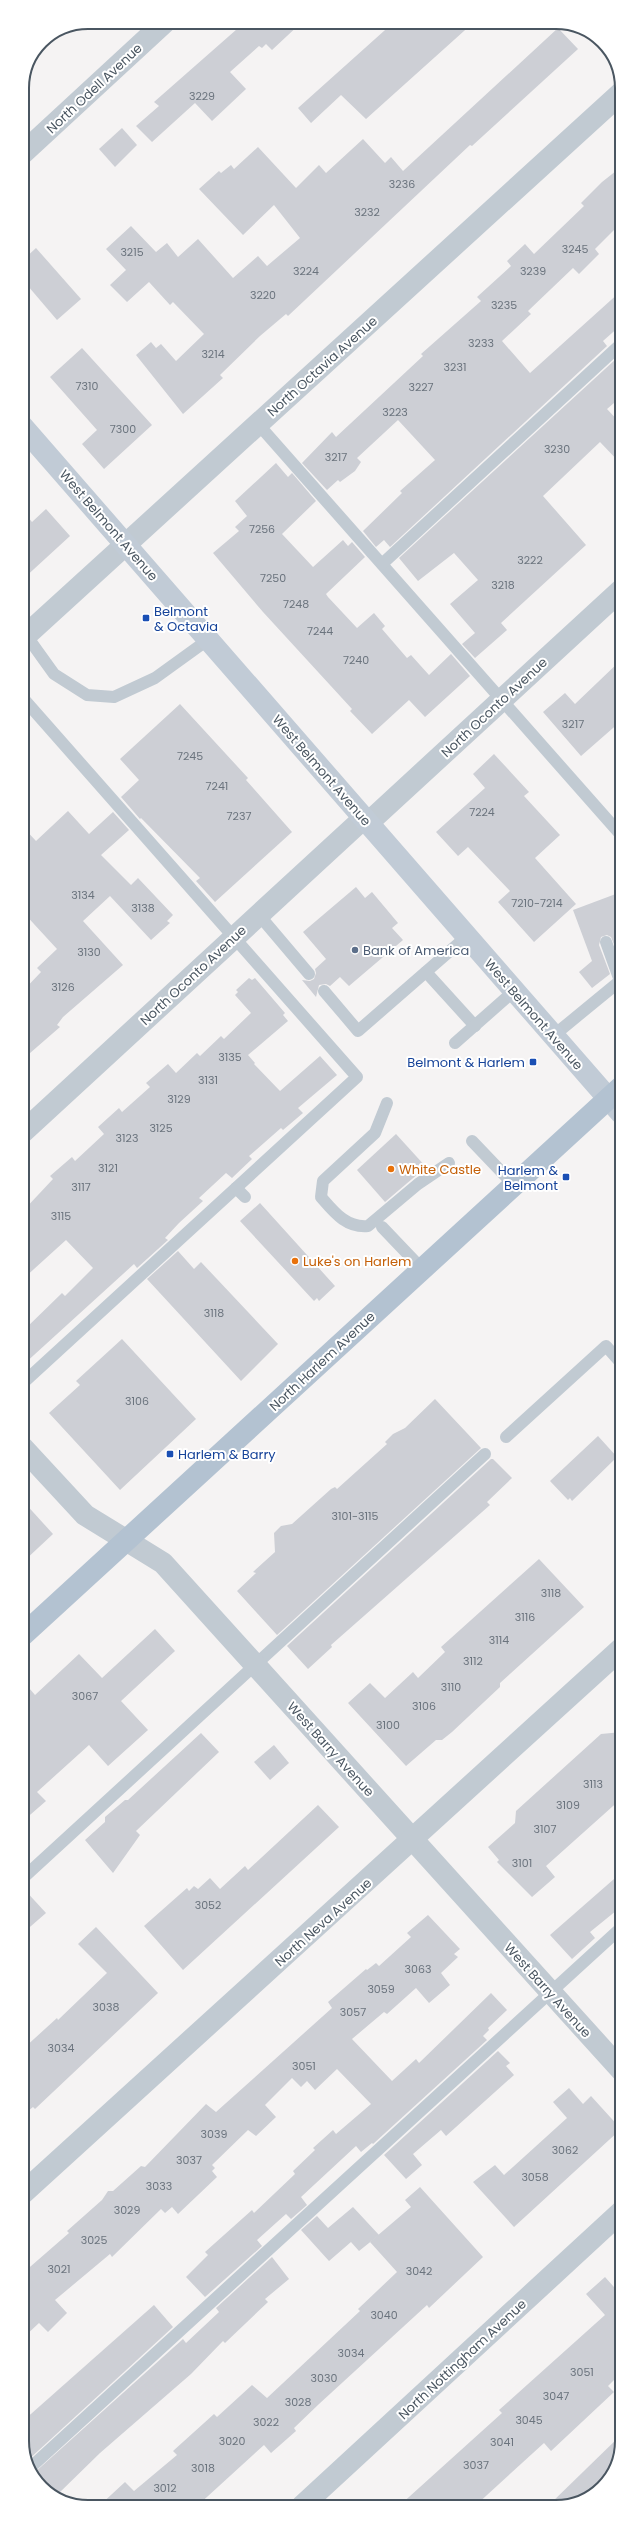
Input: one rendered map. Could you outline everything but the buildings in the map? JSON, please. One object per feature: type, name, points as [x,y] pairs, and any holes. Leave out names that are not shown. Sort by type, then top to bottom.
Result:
[{"type":"main road","name":"West Belmont Avenue","points":[[29,434],[553,1036],[615,1098]]},
{"type":"main road","name":"North Harlem Avenue","points":[[29,1628],[127,1540],[514,1185],[615,1102]]},
{"type":"street","name":"North Odell Avenue","points":[[29,148],[157,29]]},
{"type":"street","name":"North Octavia Avenue","points":[[29,632],[615,98]]},
{"type":"street","name":"North Oconto Avenue","points":[[29,1126],[259,915],[502,700],[615,596]]},
{"type":"street","name":"West Barry Avenue","points":[[29,1455],[84,1515],[127,1540],[163,1564],[615,2063]]},
{"type":"street","name":"North Neva Avenue","points":[[29,2188],[413,1840],[615,1654]]},
{"type":"street","name":"North Nottingham Avenue","points":[[309,2500],[615,2217]]},
{"type":"lane","points":[[382,564],[615,350]]},
{"type":"lane","points":[[258,424],[615,828]]},
{"type":"lane","points":[[29,643],[54,674],[87,695],[114,697],[155,678],[209,639]]},
{"type":"lane","points":[[29,705],[357,1077],[29,1378]]},
{"type":"lane","points":[[259,915],[309,974]]},
{"type":"lane","points":[[324,991],[358,1030],[466,937]]},
{"type":"lane","points":[[606,942],[615,968]]},
{"type":"lane","points":[[426,972],[475,1026]]},
{"type":"lane","points":[[553,1036],[615,986]]},
{"type":"lane","points":[[455,1043],[514,991]]},
{"type":"lane","points":[[387,1103],[375,1132],[323,1181],[321,1198],[336,1215],[346,1222],[359,1227],[368,1226],[418,1184],[449,1163]]},
{"type":"lane","points":[[472,1141],[514,1185]]},
{"type":"lane","points":[[236,1188],[245,1197]]},
{"type":"lane","points":[[382,1227],[422,1269]]},
{"type":"lane","points":[[506,1437],[606,1346],[615,1356]]},
{"type":"lane","points":[[29,1873],[485,1454]]},
{"type":"lane","points":[[34,2464],[615,1933]]},
{"type":"place","name":"Belmont & Octavia","points":[[146,618]]},
{"type":"place","name":"Bank of America","points":[[355,950]]},
{"type":"place","name":"Belmont & Harlem","points":[[533,1062]]},
{"type":"place","name":"White Castle","points":[[391,1169]]},
{"type":"place","name":"Harlem & Belmont","points":[[566,1177]]},
{"type":"place","name":"Luke's on Harlem","points":[[295,1261]]},
{"type":"place","name":"Harlem & Barry","points":[[170,1454]]}]
